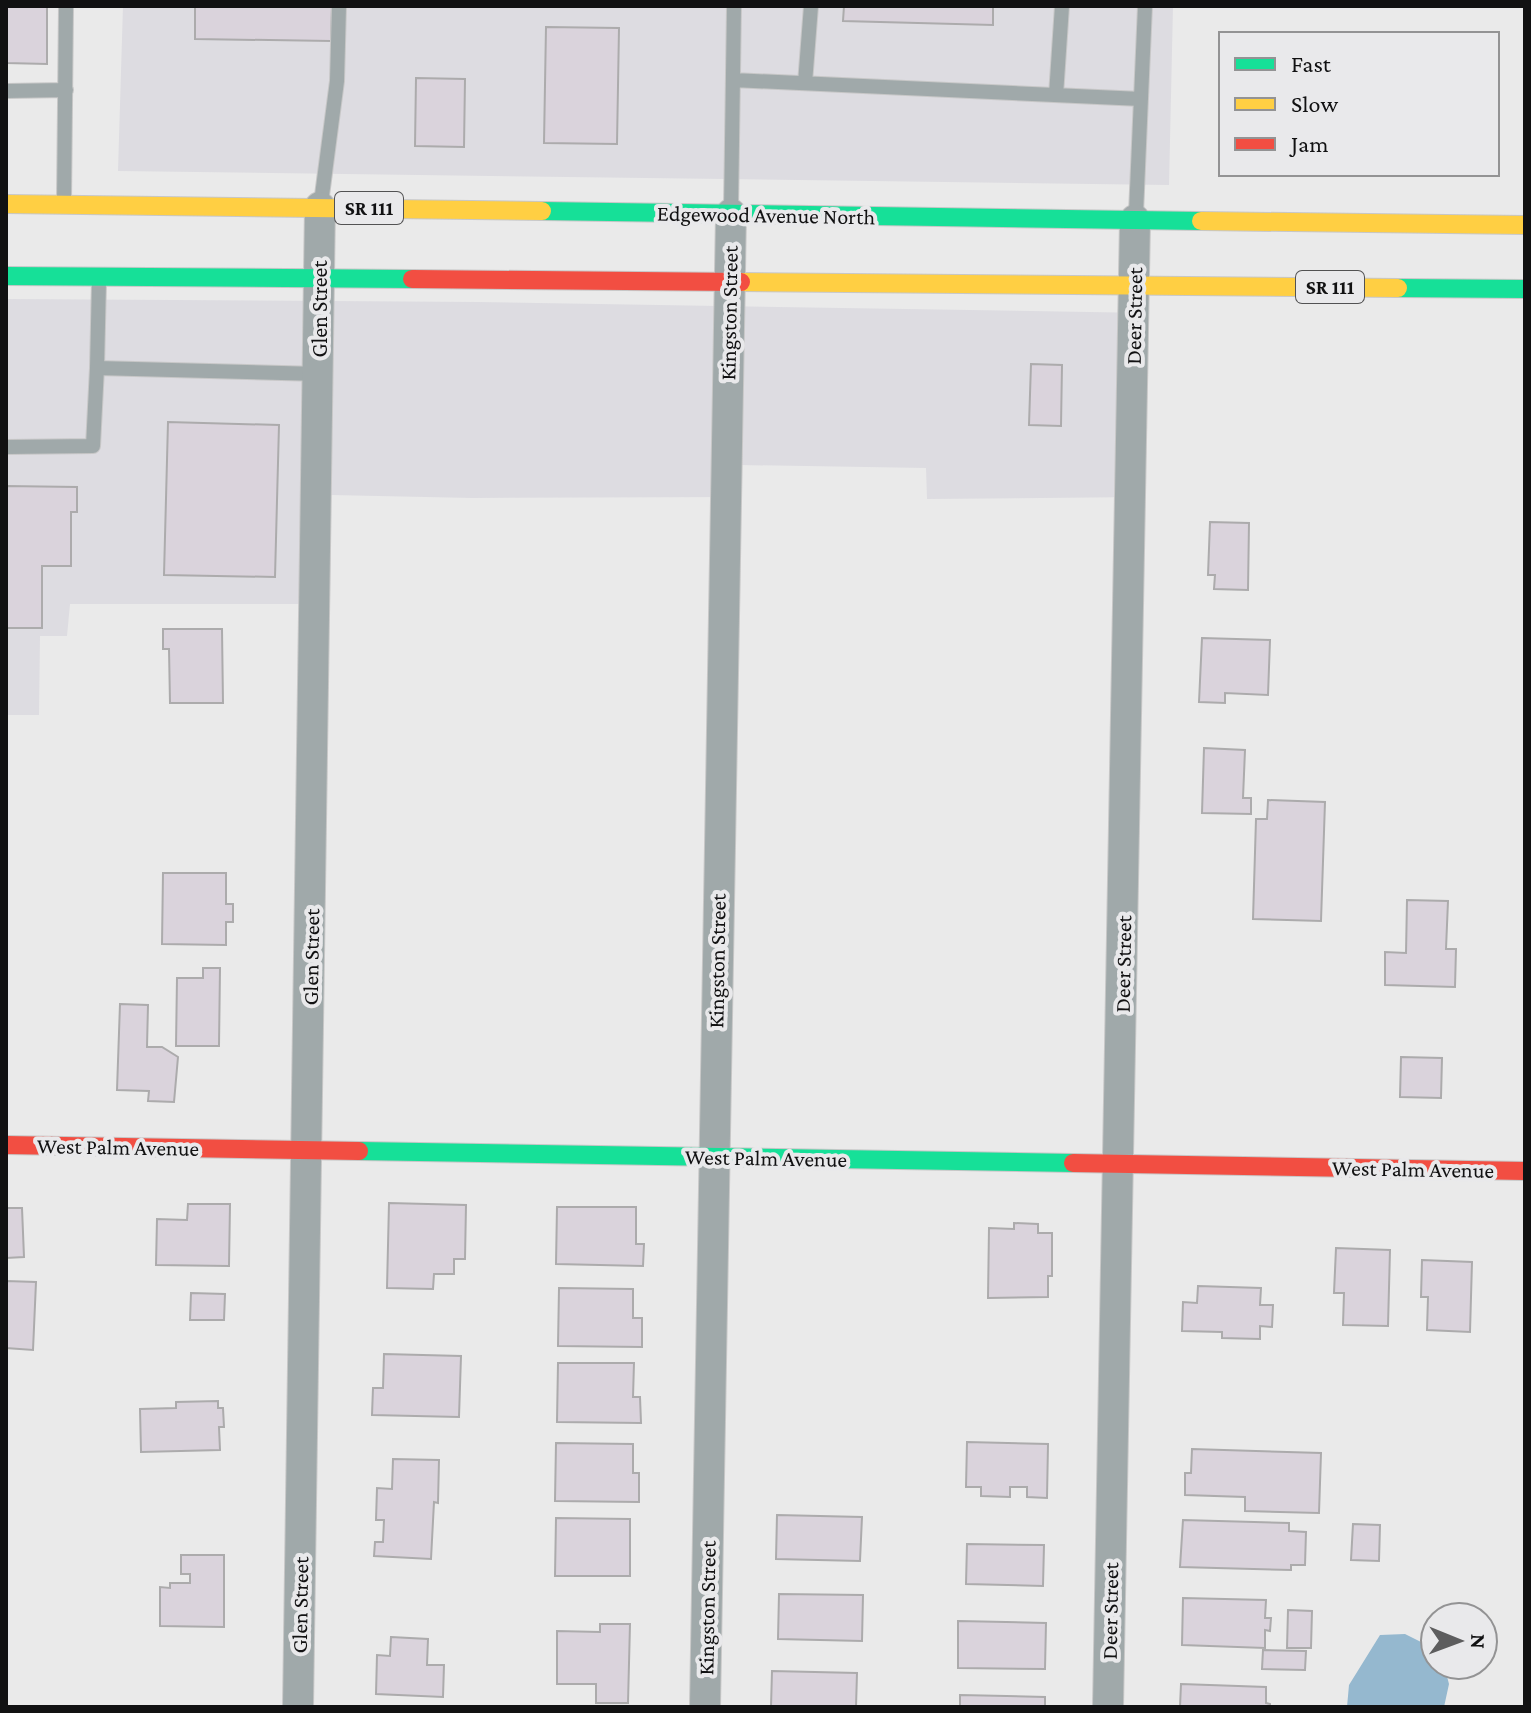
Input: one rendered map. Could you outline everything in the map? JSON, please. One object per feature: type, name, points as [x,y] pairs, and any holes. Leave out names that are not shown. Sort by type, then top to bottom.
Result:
[{"type":"main road","name":"Edgewood Avenue North","points":[[6,204],[1525,225]]},
{"type":"main road","name":"SR 111","points":[[6,276],[1525,289]]},
{"type":"main road","name":"West Palm Avenue","points":[[6,1145],[1525,1171]]},
{"type":"street","name":"Glen Street","points":[[298,1707],[320,207]]},
{"type":"street","name":"Kingston Street","points":[[705,1707],[731,214]]},
{"type":"street","name":"Deer Street","points":[[1108,1707],[1135,220]]},
{"type":"lane","points":[[64,205],[66,6]]},
{"type":"lane","points":[[320,207],[337,81],[339,6]]},
{"type":"lane","points":[[731,214],[734,6]]},
{"type":"lane","points":[[805,83],[811,6]]},
{"type":"lane","points":[[1056,95],[1062,6]]},
{"type":"lane","points":[[1135,220],[1145,6]]},
{"type":"lane","points":[[733,80],[1141,99]]},
{"type":"lane","points":[[6,91],[66,90]]},
{"type":"lane","points":[[6,447],[93,446],[99,277]]},
{"type":"lane","points":[[97,368],[319,374]]},
{"type":"shaded area","points":[[123,6],[1173,6],[1169,185],[118,171]]},
{"type":"shaded area","points":[[6,299],[478,302],[1148,313],[1142,497],[927,499],[926,468],[740,465],[739,497],[331,495],[330,604],[70,604],[67,636],[40,636],[39,715],[6,715]]},
{"type":"water","points":[[1405,1634],[1419,1641],[1419,1681],[1448,1681],[1444,1707],[1347,1707],[1349,1685],[1380,1635]]},
{"type":"building","points":[[6,6],[47,6],[47,64],[6,63]]},
{"type":"building","points":[[195,6],[332,6],[331,41],[195,39]]},
{"type":"building","points":[[844,6],[993,6],[993,25],[843,21]]},
{"type":"building","points":[[546,27],[619,28],[617,144],[544,143]]},
{"type":"building","points":[[416,78],[465,79],[464,147],[415,146]]},
{"type":"building","points":[[1031,364],[1062,365],[1061,426],[1029,425]]},
{"type":"building","points":[[168,422],[279,425],[275,577],[164,575]]},
{"type":"building","points":[[6,486],[77,487],[77,512],[71,512],[71,566],[42,566],[42,628],[6,628]]},
{"type":"building","points":[[1210,522],[1249,523],[1248,590],[1214,589],[1215,575],[1208,575]]},
{"type":"building","points":[[163,629],[222,629],[223,703],[170,703],[169,649],[163,649]]},
{"type":"building","points":[[1202,638],[1270,640],[1268,695],[1225,693],[1225,703],[1199,702]]},
{"type":"building","points":[[1204,748],[1245,750],[1243,798],[1251,798],[1251,814],[1202,813]]},
{"type":"building","points":[[1268,800],[1325,802],[1321,921],[1253,919],[1256,819],[1267,819]]},
{"type":"building","points":[[163,873],[226,873],[226,904],[233,904],[233,922],[226,922],[226,945],[162,944]]},
{"type":"building","points":[[1407,900],[1448,901],[1446,949],[1456,949],[1455,987],[1385,985],[1385,952],[1406,953]]},
{"type":"building","points":[[203,968],[220,968],[219,1046],[176,1046],[177,978],[203,978]]},
{"type":"building","points":[[120,1004],[148,1005],[147,1047],[162,1047],[178,1057],[174,1102],[148,1101],[149,1091],[117,1090]]},
{"type":"building","points":[[1401,1057],[1442,1058],[1441,1098],[1400,1097]]},
{"type":"building","points":[[389,1203],[466,1205],[465,1259],[454,1259],[454,1274],[434,1274],[433,1289],[387,1288]]},
{"type":"building","points":[[188,1204],[230,1204],[229,1266],[156,1265],[157,1219],[187,1220]]},
{"type":"building","points":[[557,1207],[636,1207],[636,1244],[644,1244],[643,1266],[556,1264]]},
{"type":"building","points":[[6,1208],[22,1208],[24,1257],[6,1258]]},
{"type":"building","points":[[1014,1223],[1038,1224],[1038,1233],[1052,1233],[1052,1276],[1048,1276],[1048,1297],[988,1298],[989,1228],[1014,1229]]},
{"type":"building","points":[[1336,1248],[1390,1250],[1388,1326],[1343,1325],[1344,1293],[1334,1293]]},
{"type":"building","points":[[1422,1260],[1472,1262],[1470,1332],[1427,1330],[1428,1297],[1421,1297]]},
{"type":"building","points":[[6,1281],[36,1282],[33,1350],[6,1348]]},
{"type":"building","points":[[1198,1286],[1261,1288],[1260,1305],[1273,1305],[1272,1327],[1260,1326],[1260,1339],[1222,1338],[1222,1332],[1182,1331],[1183,1302],[1197,1303]]},
{"type":"building","points":[[559,1288],[633,1289],[633,1318],[642,1318],[642,1347],[558,1346]]},
{"type":"building","points":[[191,1293],[225,1294],[224,1320],[190,1320]]},
{"type":"building","points":[[384,1354],[461,1356],[459,1417],[372,1415],[373,1388],[383,1388]]},
{"type":"building","points":[[558,1363],[634,1363],[633,1397],[640,1397],[641,1423],[557,1422]]},
{"type":"building","points":[[218,1401],[218,1408],[223,1408],[224,1427],[219,1427],[220,1450],[141,1452],[140,1409],[176,1408],[176,1402]]},
{"type":"building","points":[[967,1442],[1048,1444],[1047,1498],[1027,1497],[1027,1487],[1010,1487],[1010,1497],[981,1496],[981,1487],[966,1487]]},
{"type":"building","points":[[556,1443],[633,1444],[633,1473],[639,1473],[639,1502],[555,1501]]},
{"type":"building","points":[[1192,1449],[1321,1453],[1319,1513],[1245,1511],[1245,1497],[1185,1495],[1185,1473],[1191,1473]]},
{"type":"building","points":[[393,1459],[439,1460],[438,1503],[434,1502],[431,1559],[374,1556],[375,1542],[383,1542],[384,1520],[376,1520],[377,1488],[392,1489]]},
{"type":"building","points":[[777,1515],[862,1517],[860,1561],[776,1559]]},
{"type":"building","points":[[556,1518],[630,1519],[630,1576],[555,1576]]},
{"type":"building","points":[[1183,1520],[1289,1523],[1289,1531],[1306,1532],[1305,1565],[1291,1565],[1291,1570],[1180,1567]]},
{"type":"building","points":[[1353,1524],[1380,1525],[1379,1561],[1351,1560]]},
{"type":"building","points":[[967,1544],[1044,1545],[1043,1586],[966,1584]]},
{"type":"building","points":[[181,1555],[224,1555],[224,1627],[160,1626],[160,1587],[170,1588],[170,1583],[190,1583],[190,1574],[181,1574]]},
{"type":"building","points":[[779,1594],[863,1595],[862,1641],[778,1639]]},
{"type":"building","points":[[1183,1598],[1266,1600],[1265,1618],[1271,1618],[1270,1631],[1265,1630],[1265,1648],[1182,1645]]},
{"type":"building","points":[[1288,1610],[1312,1611],[1311,1648],[1287,1648]]},
{"type":"building","points":[[958,1621],[1046,1623],[1045,1669],[958,1668]]},
{"type":"building","points":[[600,1624],[630,1624],[628,1703],[596,1703],[596,1684],[557,1684],[557,1631],[600,1632]]},
{"type":"building","points":[[391,1637],[428,1639],[427,1665],[444,1665],[443,1697],[376,1694],[377,1655],[390,1656]]},
{"type":"building","points":[[1263,1650],[1306,1651],[1305,1670],[1262,1669]]},
{"type":"building","points":[[772,1671],[857,1673],[856,1707],[771,1707]]},
{"type":"building","points":[[1181,1684],[1266,1687],[1266,1703],[1270,1707],[1180,1707]]},
{"type":"building","points":[[960,1695],[1045,1697],[1045,1707],[960,1707]]},
{"type":"traffic: fast","points":[[542,211],[1201,221]]},
{"type":"traffic: fast","points":[[6,276],[412,279]]},
{"type":"traffic: fast","points":[[1398,288],[1525,289]]},
{"type":"traffic: fast","points":[[359,1151],[1073,1163]]},
{"type":"traffic: slow","points":[[6,204],[542,211]]},
{"type":"traffic: slow","points":[[1201,221],[1525,225]]},
{"type":"traffic: slow","points":[[741,282],[1398,288]]},
{"type":"traffic: jam","points":[[412,279],[741,282]]},
{"type":"traffic: jam","points":[[6,1145],[359,1151]]},
{"type":"traffic: jam","points":[[1073,1163],[1525,1171]]}]
